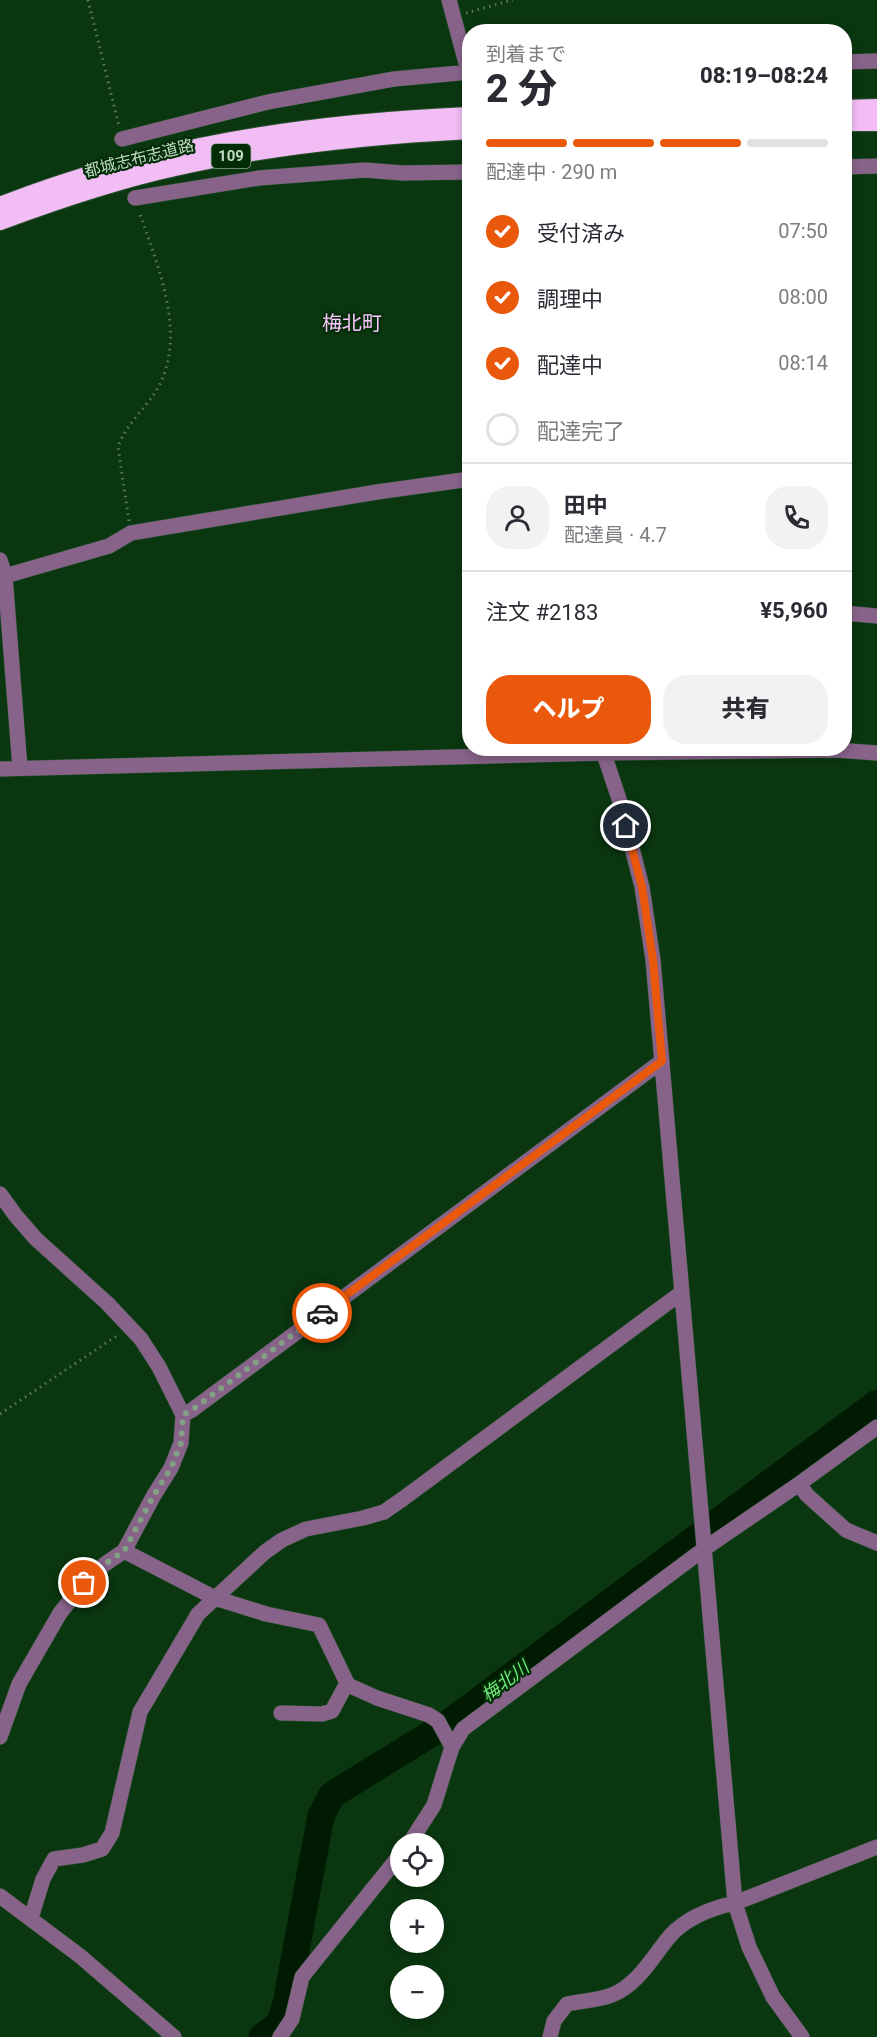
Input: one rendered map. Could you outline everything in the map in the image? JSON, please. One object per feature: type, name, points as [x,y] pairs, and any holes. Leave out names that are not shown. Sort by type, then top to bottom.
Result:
[{"type":"highway","points":[[852,109],[877,108]]},
{"type":"highway","name":"都城志布志道路","points":[[0,206],[99,171],[243,138],[332,126],[462,117]]},
{"type":"highway","points":[[852,122],[877,122]]},
{"type":"highway","name":"都城志布志道路","points":[[0,221],[102,186],[173,167],[338,139],[462,131]]},
{"type":"street","points":[[450,0],[462,47]]},
{"type":"street","points":[[852,62],[877,62]]},
{"type":"street","points":[[122,139],[268,102],[394,79],[462,74]]},
{"type":"street","points":[[852,167],[877,166]]},
{"type":"street","points":[[135,198],[259,178],[365,170],[462,172]]},
{"type":"street","points":[[5,576],[109,546],[131,533],[462,480]]},
{"type":"street","points":[[0,560],[5,576],[20,768]]},
{"type":"street","points":[[852,614],[877,616]]},
{"type":"street","points":[[852,751],[877,753]]},
{"type":"street","points":[[0,769],[462,755]]},
{"type":"street","points":[[605,756],[621,805],[642,887],[653,960],[735,1904],[749,1947],[773,1997],[802,2037]]},
{"type":"street","points":[[183,1415],[662,1061]]},
{"type":"street","points":[[0,1194],[36,1239],[107,1303],[141,1339],[159,1367],[183,1415],[181,1443],[171,1468],[124,1551],[84,1583],[60,1613],[20,1684],[0,1737]]},
{"type":"street","points":[[31,1918],[43,1879],[54,1859],[83,1855],[102,1849],[112,1833],[140,1713],[198,1614],[265,1552],[282,1540],[306,1529],[384,1512],[681,1293]]},
{"type":"street","points":[[416,1833],[434,1805],[450,1742],[463,1729],[704,1550],[800,1484],[877,1427]]},
{"type":"street","points":[[800,1484],[807,1495],[846,1530],[877,1543]]},
{"type":"street","points":[[124,1551],[215,1598],[266,1614],[319,1625],[348,1685],[377,1698],[429,1715],[438,1721],[450,1742]]},
{"type":"street","points":[[281,1713],[322,1714],[332,1711],[347,1683]]},
{"type":"street","points":[[550,2037],[554,2021],[567,2004],[613,1995],[638,1977],[672,1934],[682,1925],[712,1908],[735,1904],[877,1847]]},
{"type":"street","points":[[280,2037],[292,2019],[302,1977],[390,1867]]},
{"type":"street","points":[[0,1896],[80,1956],[174,2037]]},
{"type":"path","points":[[88,0],[122,139]]},
{"type":"path","points":[[454,17],[513,0]]},
{"type":"path","points":[[131,533],[118,447],[122,436],[151,401],[163,379],[169,351],[170,322],[165,289],[135,198]]},
{"type":"path","points":[[0,1414],[129,1327]]},
{"type":"waterway","name":"梅北川","points":[[262,2037],[279,2024],[286,2004],[321,1816],[332,1795],[450,1722],[877,1403]]},
{"type":"way so far","points":[[84,1583],[124,1551],[171,1468],[181,1443],[183,1415],[322,1313]]},
{"type":"district","name":"梅北町","points":[[352,323]]},
{"type":"route","points":[[322,1313],[662,1061],[653,960],[642,887],[626,826]]}]
